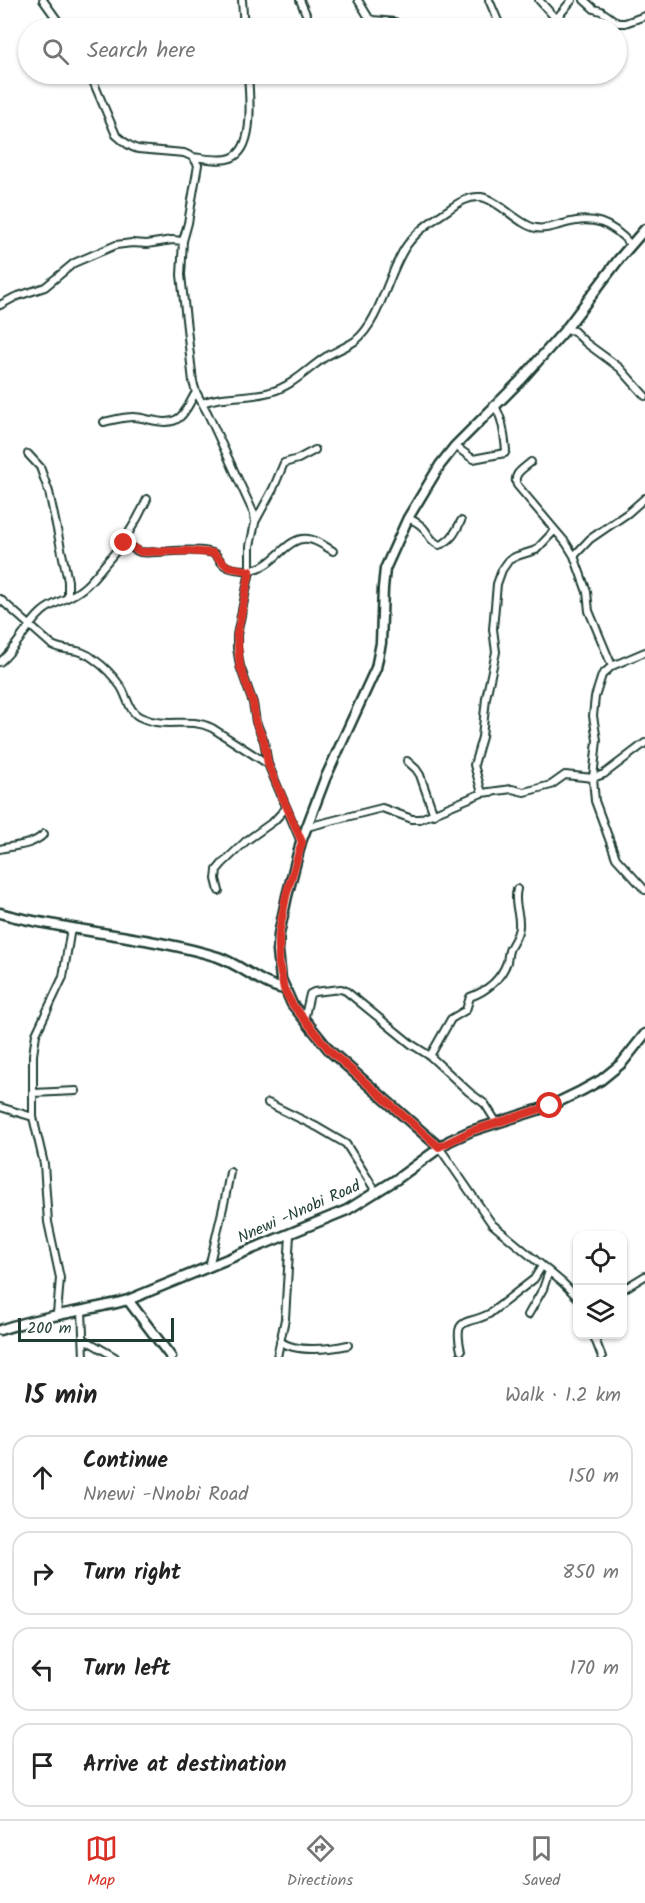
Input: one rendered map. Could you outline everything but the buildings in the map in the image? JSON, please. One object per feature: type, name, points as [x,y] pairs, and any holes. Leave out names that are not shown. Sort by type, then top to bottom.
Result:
[{"type":"main road","points":[[439,1147],[330,1051],[292,1004],[284,989],[279,964],[279,934],[286,896],[307,827],[325,779],[376,668],[381,643],[385,569],[408,518],[440,465],[455,446],[521,380],[566,329],[645,228]]},
{"type":"main road","points":[[0,913],[71,928],[151,941],[218,958],[238,966],[273,987],[284,989]]},
{"type":"main road","name":"Nnewi -Nnobi Road","points":[[0,1330],[57,1314],[82,1311],[128,1300],[347,1210],[377,1193],[439,1147],[471,1131],[550,1106],[601,1080],[621,1063],[645,1034]]},
{"type":"main road","points":[[128,1300],[171,1357]]},
{"type":"street","points":[[43,0],[56,18]]},
{"type":"street","points":[[242,0],[243,18]]},
{"type":"street","points":[[300,0],[308,18]]},
{"type":"street","points":[[358,0],[369,18]]},
{"type":"street","points":[[489,0],[497,18]]},
{"type":"street","points":[[539,0],[555,18]]},
{"type":"street","points":[[557,18],[572,0]]},
{"type":"street","points":[[584,0],[594,9],[612,18]]},
{"type":"street","points":[[627,22],[645,16]]},
{"type":"street","points":[[94,84],[116,135],[131,148],[184,153],[193,157],[224,160],[236,156],[244,146],[248,132],[248,84]]},
{"type":"street","points":[[193,157],[198,165],[183,241],[181,274],[193,382],[254,514],[255,523]]},
{"type":"street","points":[[203,403],[278,390],[328,355],[357,340],[367,328],[406,246],[425,227],[465,199],[484,198],[527,225],[536,228],[571,222],[601,222],[612,226],[631,245]]},
{"type":"street","points":[[0,305],[45,287],[74,263],[116,245],[183,241]]},
{"type":"street","points":[[566,329],[574,331],[586,343],[620,368],[645,396]]},
{"type":"street","points":[[104,422],[122,417],[159,422],[176,420],[196,392]]},
{"type":"street","points":[[455,446],[473,459],[505,453],[503,424],[494,405]]},
{"type":"street","points":[[302,842],[268,764],[264,741],[256,723],[253,703],[240,666],[237,635],[250,571],[250,546],[255,523],[284,463],[315,450]]},
{"type":"street","points":[[28,454],[40,467],[49,492],[68,580],[68,597]]},
{"type":"street","points":[[531,462],[516,475],[515,480],[574,556],[587,592],[589,611],[612,666]]},
{"type":"street","points":[[574,556],[590,539],[628,513],[645,498]]},
{"type":"street","points":[[0,662],[44,610],[81,590],[88,583],[124,543],[147,499]]},
{"type":"street","points":[[408,518],[420,524],[429,538],[439,545],[450,538],[461,521]]},
{"type":"street","points":[[482,793],[474,765],[482,736],[486,698],[496,652],[493,629],[497,584],[509,560],[536,550],[555,530]]},
{"type":"street","points":[[124,543],[141,552],[213,553],[228,567],[250,571],[277,557],[295,540],[306,539],[333,550]]},
{"type":"street","points":[[0,599],[52,645],[84,652],[95,659],[122,688],[134,713],[138,716],[165,724],[202,723],[268,764]]},
{"type":"street","points":[[645,652],[612,666],[602,675],[595,697],[593,716],[597,740],[593,778],[595,801],[616,858],[645,890]]},
{"type":"street","points":[[307,827],[382,808],[412,819],[420,819],[482,793],[512,789],[524,792],[551,785],[565,775],[593,778],[604,774],[645,743]]},
{"type":"street","points":[[407,761],[420,775],[434,815]]},
{"type":"street","points":[[219,891],[216,879],[222,864],[246,841],[265,829],[286,808]]},
{"type":"street","points":[[0,849],[31,843],[44,834]]},
{"type":"street","points":[[430,1056],[451,1019],[466,1010],[470,997],[479,994],[495,981],[507,962],[509,950],[520,924],[515,899],[518,889]]},
{"type":"street","points":[[57,1314],[60,1278],[48,1222],[44,1164],[33,1117],[33,1055],[36,1034],[63,977],[71,928]]},
{"type":"street","points":[[304,1021],[310,994],[341,989],[346,991],[411,1044],[430,1056],[485,1104],[497,1123]]},
{"type":"street","points":[[33,1093],[76,1090]]},
{"type":"street","points":[[268,1103],[301,1118],[346,1144],[377,1193]]},
{"type":"street","points":[[0,1107],[33,1117]]},
{"type":"street","points":[[439,1147],[492,1224],[573,1293]]},
{"type":"street","points":[[209,1268],[230,1172]]},
{"type":"street","points":[[276,1357],[285,1319],[290,1235]]},
{"type":"street","points":[[461,1351],[458,1337],[462,1324],[489,1314],[534,1279],[542,1266]]},
{"type":"street","points":[[528,1315],[543,1289],[549,1271]]},
{"type":"street","points":[[627,1287],[645,1276]]},
{"type":"street","points":[[82,1311],[84,1357]]},
{"type":"street","points":[[84,1339],[115,1357]]},
{"type":"street","points":[[595,1339],[602,1357]]},
{"type":"street","points":[[280,1341],[284,1345],[307,1348],[334,1348],[348,1345]]},
{"type":"route","points":[[124,543],[141,552],[200,551],[213,553],[218,555],[228,567],[250,571],[237,635],[237,648],[240,666],[253,703],[256,723],[264,741],[268,764],[302,842],[286,896],[278,951],[284,989],[304,1021],[330,1051],[439,1147],[471,1131],[550,1106]]}]
